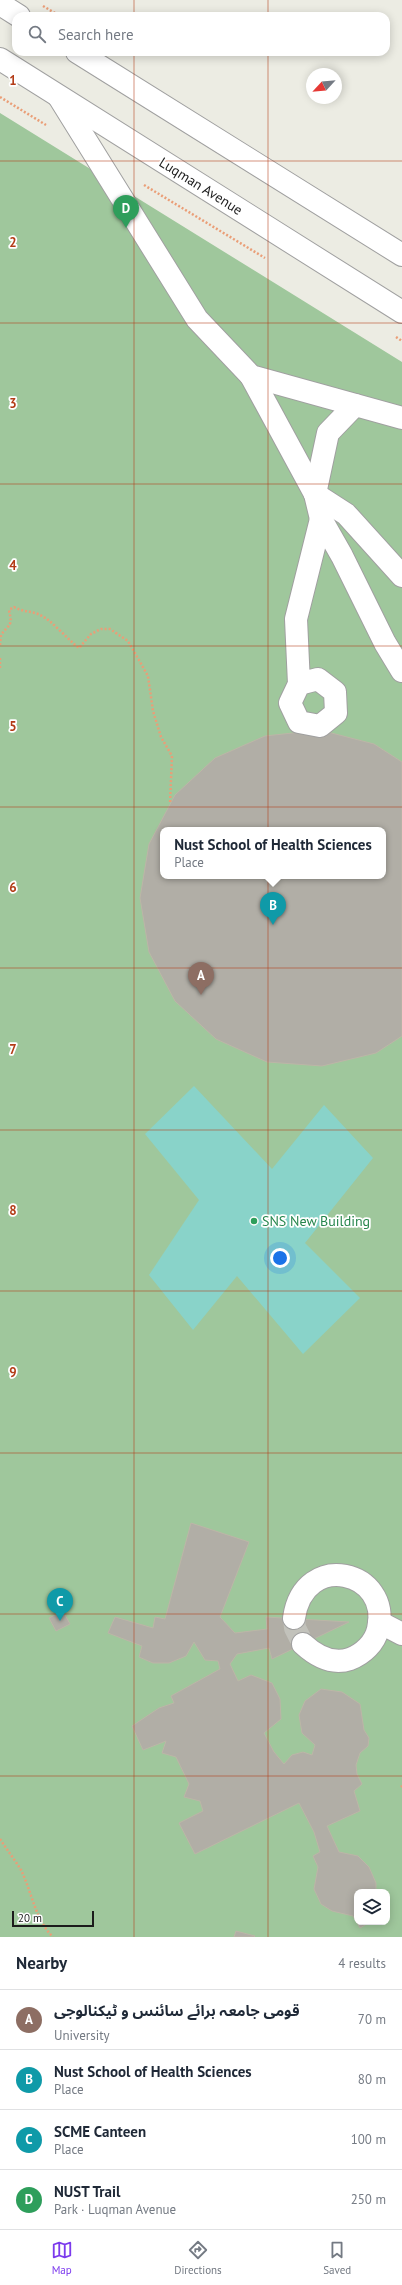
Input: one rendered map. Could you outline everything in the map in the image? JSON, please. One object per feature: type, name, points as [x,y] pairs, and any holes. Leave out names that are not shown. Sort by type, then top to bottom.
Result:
[{"type":"street","points":[[0,4],[13,12]]},
{"type":"street","points":[[83,56],[402,255]]},
{"type":"street","name":"Luqman Avenue","points":[[0,59],[402,312]]},
{"type":"street","points":[[59,97],[198,319],[251,376],[315,494],[321,519],[342,556],[385,643],[402,671]]},
{"type":"street","points":[[251,376],[402,418]]},
{"type":"street","points":[[315,494],[328,433],[355,405]]},
{"type":"street","points":[[315,494],[346,514],[402,576]]},
{"type":"street","points":[[298,684],[296,619],[321,519]]},
{"type":"street","points":[[294,1618],[296,1606],[301,1594],[320,1578],[333,1575],[345,1576],[357,1580],[368,1588],[375,1598],[379,1610],[380,1622],[376,1635],[370,1646],[360,1654],[349,1659],[336,1661],[312,1653],[303,1644]]},
{"type":"street","points":[[380,1622],[402,1634]]},
{"type":"path","points":[[40,4],[53,12]]},
{"type":"path","points":[[0,97],[48,126]]},
{"type":"path","points":[[143,184],[266,258]]},
{"type":"path","points":[[395,337],[402,341]]},
{"type":"path","points":[[0,645],[1,634],[9,628],[11,622],[9,610],[14,607],[23,612],[39,614],[62,631],[79,648],[91,634],[101,629],[110,629],[128,641],[148,676],[153,711],[161,737],[172,756],[170,804]]},
{"type":"path","points":[[0,658],[0,670]]},
{"type":"path","points":[[0,1840],[21,1870],[36,1907],[48,1932],[53,1937]]},
{"type":"green space","points":[[0,113],[402,362],[402,1937],[0,1937]]},
{"type":"shaded area","name":"SNS New Building","points":[[194,1086],[272,1169],[324,1105],[373,1158],[305,1243],[360,1298],[303,1354],[237,1276],[193,1330],[149,1275],[199,1200],[145,1134]]},
{"type":"building","points":[[320,730],[374,744],[402,762],[402,1036],[376,1053],[322,1066],[267,1062],[216,1039],[175,1001],[149,952],[140,898],[149,844],[175,795],[215,758],[265,736]]},
{"type":"building","points":[[191,1523],[249,1542],[220,1617],[235,1633],[267,1629],[266,1617],[349,1622],[272,1659],[269,1648],[237,1654],[230,1664],[238,1681],[251,1675],[272,1683],[280,1699],[281,1719],[264,1733],[274,1752],[284,1764],[292,1755],[303,1752],[312,1755],[315,1745],[302,1733],[299,1715],[305,1701],[321,1689],[342,1692],[360,1704],[364,1730],[369,1738],[368,1746],[360,1753],[356,1765],[357,1774],[362,1784],[354,1791],[360,1811],[327,1826],[339,1852],[358,1856],[369,1867],[376,1883],[376,1889],[354,1889],[354,1918],[353,1916],[332,1911],[321,1904],[314,1889],[318,1867],[313,1856],[320,1852],[314,1832],[299,1803],[195,1854],[179,1823],[203,1811],[200,1801],[184,1797],[189,1784],[176,1757],[162,1753],[166,1741],[143,1750],[132,1726],[159,1708],[174,1703],[171,1696],[220,1669],[218,1661],[205,1660],[194,1642],[186,1656],[169,1663],[153,1663],[139,1657],[142,1646],[108,1633],[115,1617],[153,1628],[155,1617],[165,1619]]},
{"type":"building","points":[[63,1611],[70,1624],[56,1631],[49,1618]]},
{"type":"building","points":[[358,1925],[365,1925],[360,1928]]},
{"type":"building","points":[[236,1931],[255,1936],[234,1937]]},
{"type":"tunnel","points":[[294,1618],[295,1628],[303,1644]]},
{"type":"place","name":"NUST Trail","points":[[126,228]]},
{"type":"place","name":"Nust School of Health Sciences","points":[[273,925]]},
{"type":"place","name":"قومی جامعہ برائے سائنس و ٹیکنالوجی","points":[[201,995]]},
{"type":"place","name":"SNS New Building","points":[[254,1221]]},
{"type":"place","name":"SCME Canteen","points":[[60,1621]]}]
